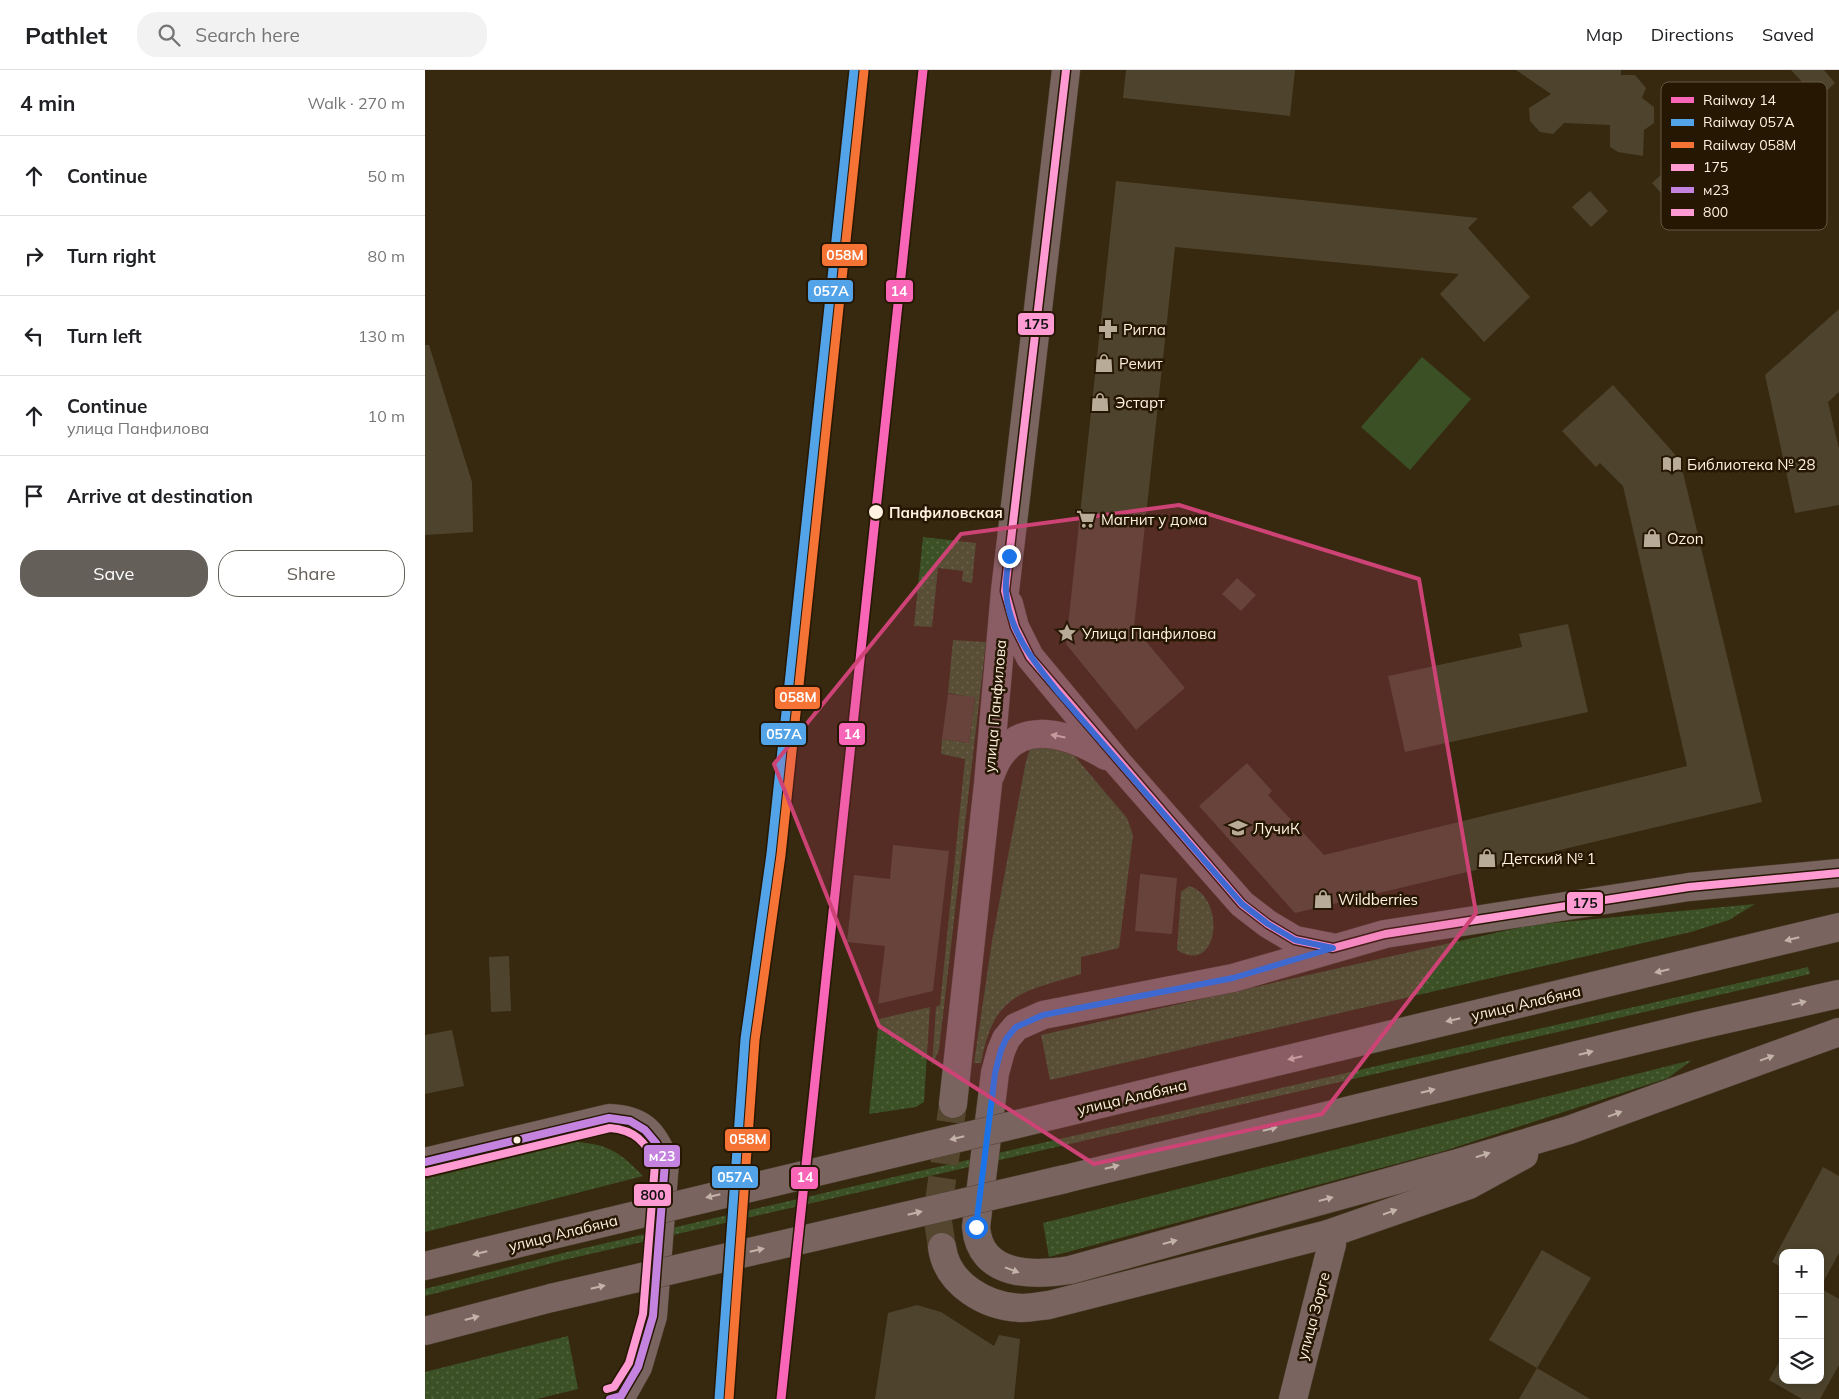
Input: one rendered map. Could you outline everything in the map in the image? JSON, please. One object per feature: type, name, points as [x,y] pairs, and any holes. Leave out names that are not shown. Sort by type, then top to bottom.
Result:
[{"type":"main road","name":"улица Панфилова","points":[[953,1104],[988,784],[1005,591],[1066,70]]},
{"type":"main road","points":[[1005,591],[1015,627],[1030,657],[1117,763],[1242,904],[1268,924],[1295,940],[1333,948]]},
{"type":"main road","points":[[988,784],[997,758],[1009,743],[1030,734],[1056,734],[1084,743],[1117,763]]},
{"type":"main road","points":[[1839,873],[1689,887],[1385,934],[1233,978],[1043,1015],[1016,1027],[1006,1039],[995,1073],[976,1227],[977,1238],[982,1249],[991,1259],[1021,1273],[1043,1274],[1070,1270],[1458,1163],[1569,1130],[1839,1032]]},
{"type":"main road","name":"улица Алабяна","points":[[425,1266],[1839,927]]},
{"type":"main road","points":[[425,1331],[551,1298],[1065,1179],[1701,1025],[1839,994]]},
{"type":"main road","points":[[425,1162],[609,1118],[625,1118],[642,1126],[657,1142],[665,1162],[653,1316],[638,1367],[617,1398]]},
{"type":"main road","points":[[943,1250],[953,1274],[964,1286],[979,1297],[996,1304],[1023,1308],[1049,1305],[1328,1234],[1469,1186],[1569,1130]]},
{"type":"main road","name":"улица Зорге","points":[[1293,1399],[1332,1244],[1328,1234]]},
{"type":"highlighted area","points":[[1179,505],[1419,579],[1476,913],[1322,1114],[1094,1164],[879,1026],[774,764],[961,534]]},
{"type":"green space","points":[[1422,357],[1471,399],[1410,470],[1361,427]]},
{"type":"green space","points":[[923,537],[976,543],[972,583],[962,581],[963,571],[938,568],[932,627],[914,626]]},
{"type":"green space","points":[[953,640],[986,642],[939,1050],[932,1066],[936,1007],[940,1005],[965,759],[941,754],[942,739],[969,743],[975,698],[948,693]]},
{"type":"green space","points":[[1042,741],[1072,753],[1127,818],[1133,835],[1119,948],[1081,957],[1081,974],[1041,986],[1013,999],[1002,1009],[994,1022],[981,1063],[974,1063],[992,941],[1026,761],[1030,749]]},
{"type":"green space","points":[[1189,886],[1201,893],[1209,904],[1213,918],[1213,932],[1209,944],[1202,953],[1191,955],[1177,950],[1181,892]]},
{"type":"green space","points":[[1755,904],[1729,920],[1691,932],[1050,1080],[1041,1035],[1531,925]]},
{"type":"green space","points":[[1808,967],[1810,974],[564,1260],[425,1296],[425,1289],[563,1253]]},
{"type":"green space","points":[[930,1007],[924,1102],[916,1107],[869,1114],[879,1019]]},
{"type":"green space","points":[[1692,1060],[1668,1078],[1444,1151],[1049,1257],[1043,1223]]},
{"type":"green space","points":[[577,1142],[607,1148],[628,1161],[643,1176],[425,1232],[425,1179]]},
{"type":"green space","points":[[568,1336],[578,1389],[537,1399],[425,1399],[425,1372]]},
{"type":"building","points":[[1126,70],[1295,70],[1290,116],[1123,98]]},
{"type":"building","points":[[1516,70],[1621,70],[1621,75],[1635,75],[1646,88],[1642,98],[1654,107],[1654,123],[1644,130],[1643,156],[1618,152],[1610,147],[1610,125],[1564,123],[1553,134],[1540,132],[1530,121],[1529,108],[1551,94]]},
{"type":"building","points":[[1791,70],[1824,70],[1835,83],[1827,91],[1827,82],[1802,82]]},
{"type":"building","points":[[1661,175],[1661,193],[1652,183]]},
{"type":"building","points":[[1116,181],[1478,218],[1468,228],[1530,297],[1484,342],[1440,294],[1459,274],[1175,247],[1134,627],[1185,688],[1136,730],[1066,644]]},
{"type":"building","points":[[1590,191],[1608,211],[1591,227],[1572,207]]},
{"type":"building","points":[[1839,309],[1839,392],[1828,402],[1839,449],[1839,505],[1795,513],[1765,375]]},
{"type":"building","points":[[425,345],[429,345],[472,482],[473,532],[425,535]]},
{"type":"building","points":[[1613,385],[1680,460],[1762,802],[1295,913],[1199,806],[1247,763],[1272,791],[1268,795],[1324,855],[1687,766],[1623,486],[1600,463],[1596,467],[1562,431]]},
{"type":"building","points":[[1237,578],[1256,595],[1241,611],[1222,594]]},
{"type":"building","points":[[1568,624],[1588,712],[1405,752],[1388,676],[1522,647],[1519,634]]},
{"type":"building","points":[[948,694],[975,697],[969,743],[942,739]]},
{"type":"building","points":[[893,845],[949,851],[933,991],[878,1004],[885,946],[847,942],[854,875],[890,879]]},
{"type":"building","points":[[1140,874],[1177,878],[1172,934],[1135,931]]},
{"type":"building","points":[[509,956],[511,1011],[491,1012],[489,957]]},
{"type":"building","points":[[452,1030],[464,1086],[425,1094],[425,1035]]},
{"type":"building","points":[[1823,1167],[1839,1176],[1839,1253],[1824,1281],[1824,1249],[1779,1249],[1779,1266],[1772,1262]]},
{"type":"building","points":[[1542,1250],[1591,1278],[1537,1368],[1489,1340]]},
{"type":"building","points":[[1824,1290],[1839,1299],[1839,1365],[1820,1399],[1802,1399],[1769,1380],[1779,1362],[1779,1384],[1824,1384]]},
{"type":"building","points":[[917,1305],[941,1312],[994,1346],[999,1335],[1020,1339],[1014,1399],[875,1399],[888,1313]]},
{"type":"building","points":[[1537,1368],[1590,1399],[1519,1399]]},
{"type":"tunnel","points":[[942,1247],[937,1215],[953,1104]]},
{"type":"rail line","name":"057А","points":[[719,1399],[745,1039],[771,854],[854,70]]},
{"type":"rail line","name":"14","points":[[781,1399],[923,70]]},
{"type":"rail line","name":"058М","points":[[729,1399],[755,1040],[781,855],[864,71]]},
{"type":"transit line","name":"175","points":[[1066,70],[1005,591],[1015,627],[1030,657],[1242,904],[1268,924],[1295,940],[1333,948],[1385,934],[1689,887],[1839,873]]},
{"type":"transit line","name":"м23","points":[[425,1162],[609,1118],[630,1121],[645,1130],[656,1143],[665,1162],[653,1316],[638,1367],[621,1396],[610,1399]]},
{"type":"transit line","name":"800","points":[[427,1172],[610,1128],[632,1134],[648,1149],[655,1164],[643,1314],[629,1363],[614,1387],[607,1389]]},
{"type":"place","name":"Ригла","points":[[1108,329]]},
{"type":"place","name":"Ремит","points":[[1104,363]]},
{"type":"place","name":"Эстарт","points":[[1100,402]]},
{"type":"place","name":"Библиотека № 28","points":[[1672,464]]},
{"type":"place","name":"Панфиловская","points":[[876,512]]},
{"type":"place","name":"Магнит у дома","points":[[1086,519]]},
{"type":"place","name":"Ozon","points":[[1652,538]]},
{"type":"place","name":"Улица Панфилова","points":[[1067,633]]},
{"type":"place","name":"ЛучиК","points":[[1238,828]]},
{"type":"place","name":"Детский № 1","points":[[1487,858]]},
{"type":"place","name":"Wildberries","points":[[1323,899]]},
{"type":"route","points":[[976,1227],[995,1073],[1006,1039],[1016,1027],[1043,1015],[1233,978],[1333,948],[1295,940],[1268,924],[1242,904],[1117,763],[1057,691],[1030,657],[1015,627],[1005,591],[1009,556]]}]
